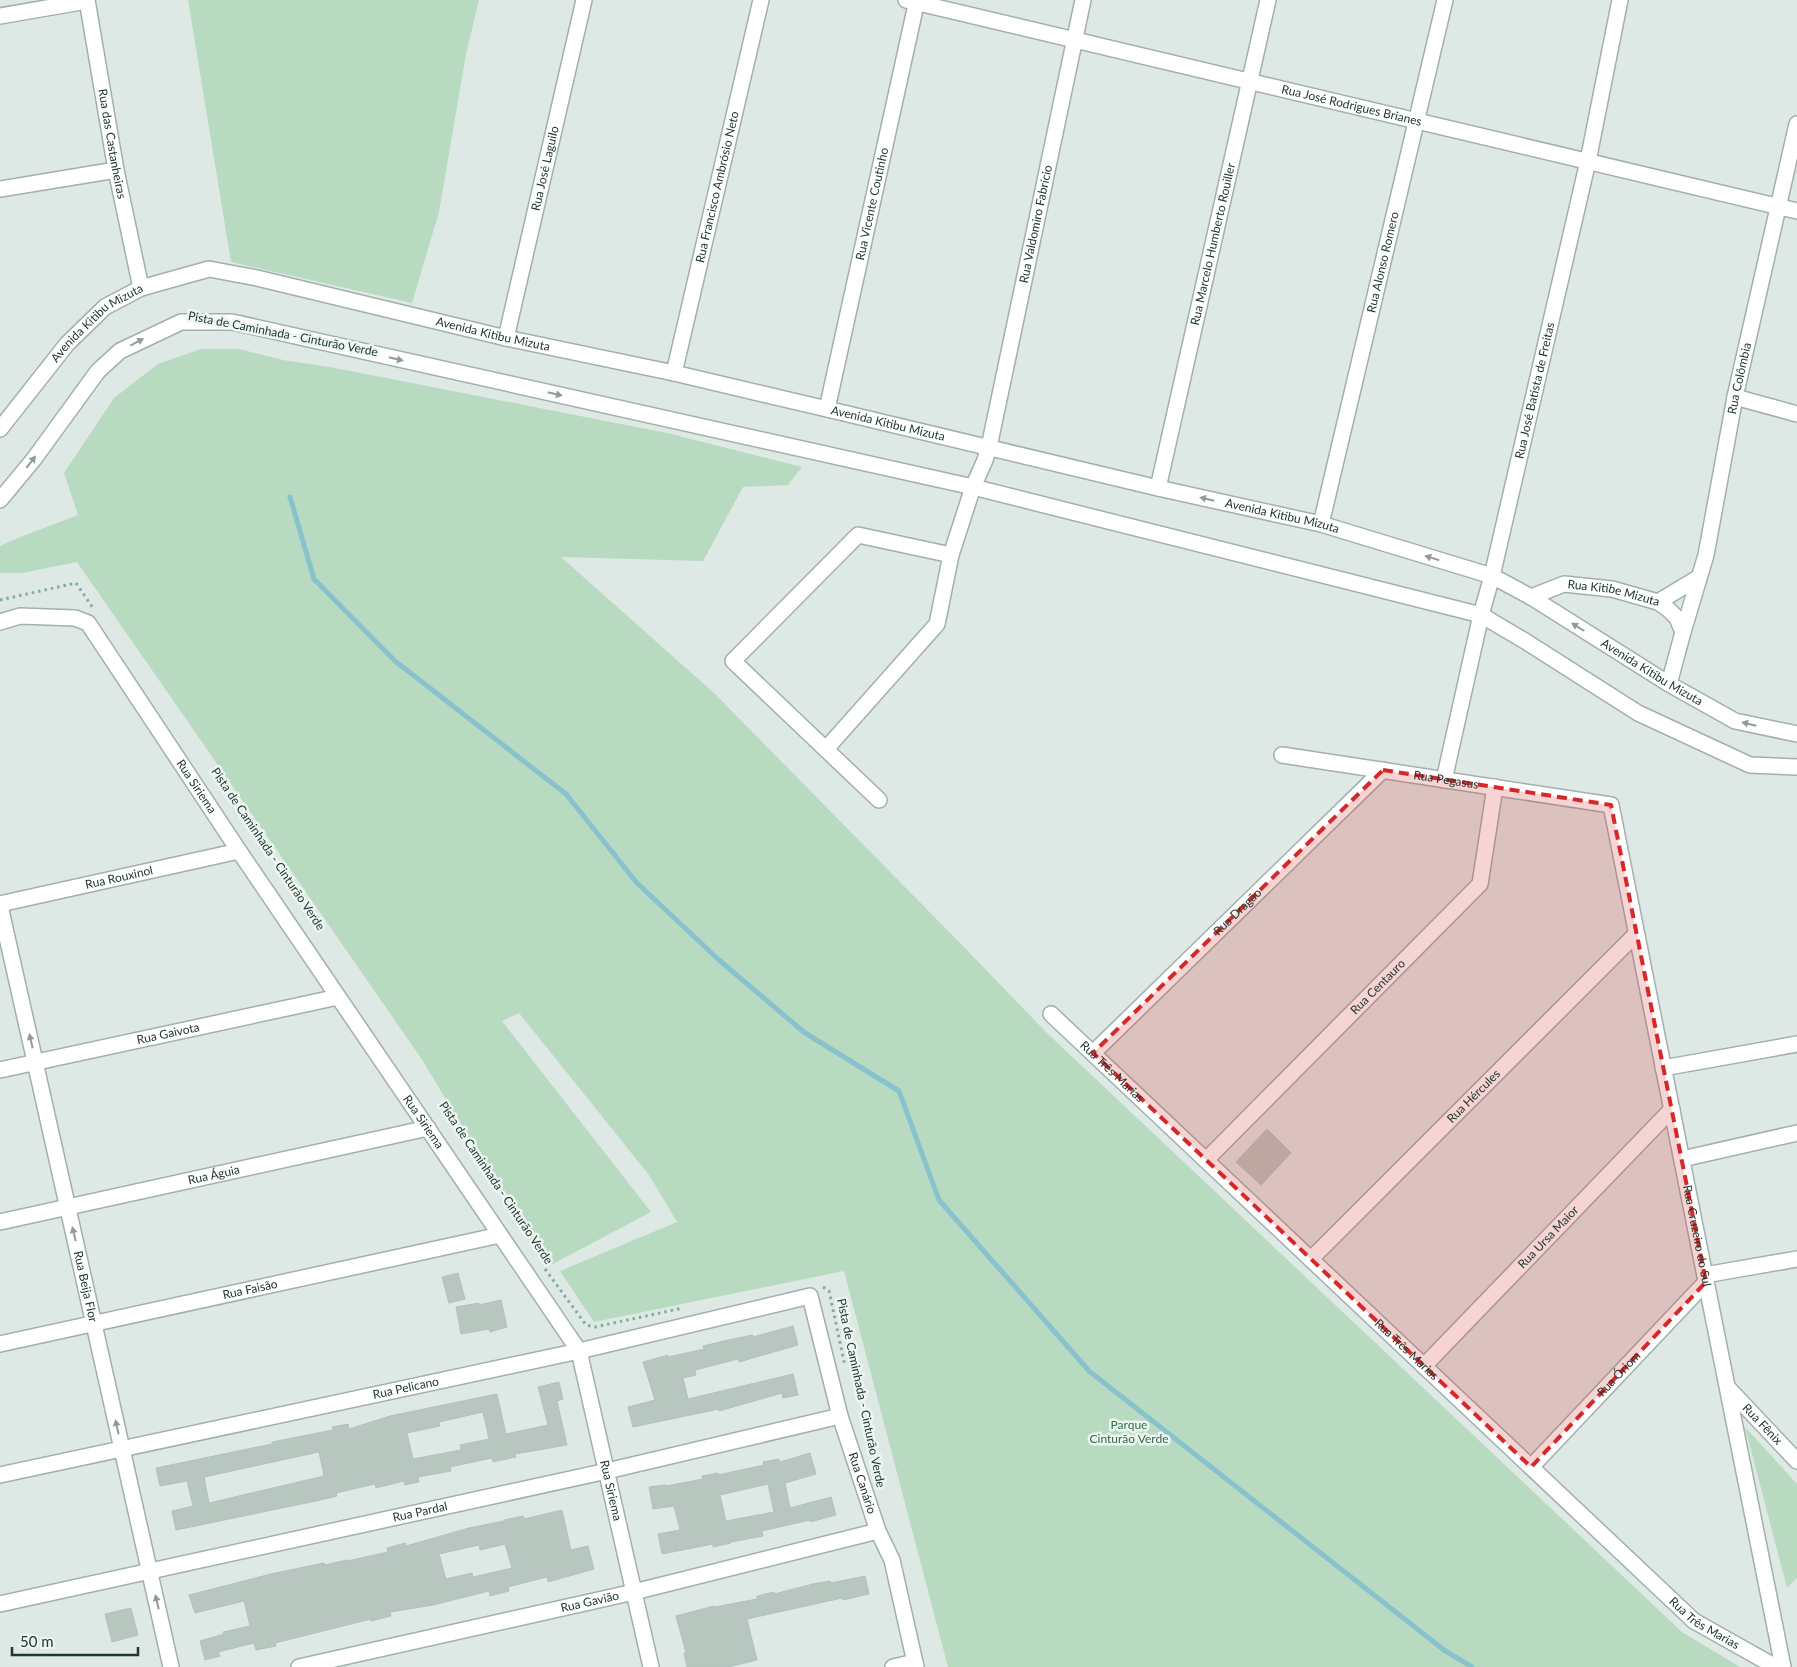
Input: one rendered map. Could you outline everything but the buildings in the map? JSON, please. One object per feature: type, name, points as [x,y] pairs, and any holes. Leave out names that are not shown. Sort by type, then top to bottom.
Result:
[{"type":"street","name":"Rua José Laguilo","points":[[506,338],[584,0]]},
{"type":"street","name":"Rua Francisco Ambrósio Neto","points":[[674,373],[761,0]]},
{"type":"street","name":"Rua Valdomiro Fabrício","points":[[826,749],[937,624],[952,555],[973,487],[989,447],[1083,0]]},
{"type":"street","name":"Rua Marcelo Humberto Rouiller","points":[[1158,488],[1268,0]]},
{"type":"street","name":"Rua Alonso Romero","points":[[1321,524],[1445,0]]},
{"type":"street","name":"Rua José Batista de Freitas","points":[[1444,780],[1480,615],[1492,576],[1588,161],[1620,0]]},
{"type":"street","points":[[0,16],[87,1]]},
{"type":"street","name":"Rua das Castanheiras","points":[[87,1],[116,170],[141,288]]},
{"type":"street","name":"Rua José Rodrigues Brianes","points":[[913,1],[1797,211]]},
{"type":"street","name":"Rua Vicente Coutinho","points":[[827,408],[913,1]]},
{"type":"street","name":"Rua Colômbia","points":[[1670,684],[1698,578],[1706,555],[1735,397],[1797,124]]},
{"type":"street","points":[[0,189],[116,170]]},
{"type":"street","name":"Avenida Kitibu Mizuta","points":[[0,429],[67,344],[105,307],[141,288],[209,269],[258,278],[506,338],[674,373],[827,408],[1158,488],[1321,524],[1492,576],[1531,597],[1670,684],[1735,721],[1797,734]]},
{"type":"street","points":[[0,500],[34,459],[98,371],[120,351],[181,322],[232,322],[973,487],[1480,615],[1525,641],[1638,714],[1750,765],[1797,767]]},
{"type":"street","points":[[1735,397],[1797,414]]},
{"type":"street","points":[[879,800],[733,661],[858,535],[952,555]]},
{"type":"street","points":[[1658,602],[1698,578]]},
{"type":"street","name":"Rua Kitibe Mizuta","points":[[1531,597],[1564,584],[1612,589],[1658,602],[1677,618],[1683,632]]},
{"type":"street","points":[[0,610],[20,616]]},
{"type":"street","points":[[0,622],[20,616]]},
{"type":"street","name":"Rua Siriema","points":[[20,616],[75,618],[88,623],[338,997],[580,1351],[651,1667]]},
{"type":"street","name":"Rua Pegasus","points":[[1282,755],[1611,805]]},
{"type":"street","name":"Rua Dragão","points":[[1093,1053],[1383,770]]},
{"type":"street","name":"Rua Centauro","points":[[1206,1160],[1480,884],[1495,787]]},
{"type":"street","name":"Rua Cruzeiro do Sul","points":[[1611,805],[1783,1667]]},
{"type":"street","name":"Rua Rouxinol","points":[[0,905],[239,850]]},
{"type":"street","name":"Rua Beija Flor","points":[[0,905],[171,1667]]},
{"type":"street","name":"Rua Hércules","points":[[1311,1259],[1636,934]]},
{"type":"street","name":"Rua Gaivota","points":[[0,1070],[338,997]]},
{"type":"street","name":"Rua Três Marias","points":[[1051,1014],[1694,1621],[1776,1667]]},
{"type":"street","points":[[1663,1068],[1797,1044]]},
{"type":"street","name":"Rua Ursa Maior","points":[[1424,1366],[1672,1110]]},
{"type":"street","name":"Rua Águia","points":[[0,1222],[428,1128]]},
{"type":"street","points":[[1682,1159],[1797,1133]]},
{"type":"street","name":"Rua Faisão","points":[[0,1344],[500,1235]]},
{"type":"street","points":[[1705,1278],[1797,1259]]},
{"type":"street","name":"Rua Óriom","points":[[1532,1468],[1705,1278]]},
{"type":"street","name":"Rua Pelicano","points":[[0,1475],[580,1351],[816,1291]]},
{"type":"street","name":"Rua Canário","points":[[816,1291],[840,1416],[878,1532],[892,1560],[916,1665]]},
{"type":"street","name":"Rua Fênix","points":[[1727,1388],[1797,1461]]},
{"type":"street","name":"Rua Pardal","points":[[0,1604],[607,1471],[840,1416]]},
{"type":"street","name":"Rua Gavião","points":[[299,1667],[634,1592],[878,1532]]},
{"type":"street","points":[[894,1667],[916,1665]]},
{"type":"path","points":[[0,600],[76,584],[93,608]]},
{"type":"path","name":"Pista de Caminhada - Cinturão Verde","points":[[543,1268],[586,1325],[595,1327],[690,1307]]},
{"type":"path","name":"Pista de Caminhada - Cinturão Verde","points":[[816,1291],[829,1290],[846,1366]]},
{"type":"highlighted area","points":[[1383,770],[1611,805],[1706,1282],[1531,1467],[1093,1053]]},
{"type":"green space","points":[[188,0],[479,0],[466,54],[439,212],[412,303],[231,262]]},
{"type":"green space","name":"Parque Cinturão Verde","points":[[201,349],[239,349],[283,360],[330,367],[667,433],[802,467],[788,485],[743,487],[703,561],[561,557],[715,694],[1048,1034],[1682,1632],[1740,1667],[948,1667],[844,1271],[594,1322],[560,1271],[677,1222],[649,1175],[519,1013],[502,1021],[651,1212],[547,1267],[421,1058],[77,562],[22,573],[0,573],[0,546],[78,515],[64,473],[114,398],[158,364]]},
{"type":"green space","points":[[1745,1427],[1797,1484],[1797,1578],[1787,1588]]},
{"type":"waterway","points":[[290,497],[314,579],[395,661],[566,794],[637,883],[719,960],[805,1033],[899,1091],[939,1200],[1089,1371],[1444,1650],[1472,1667]]}]
